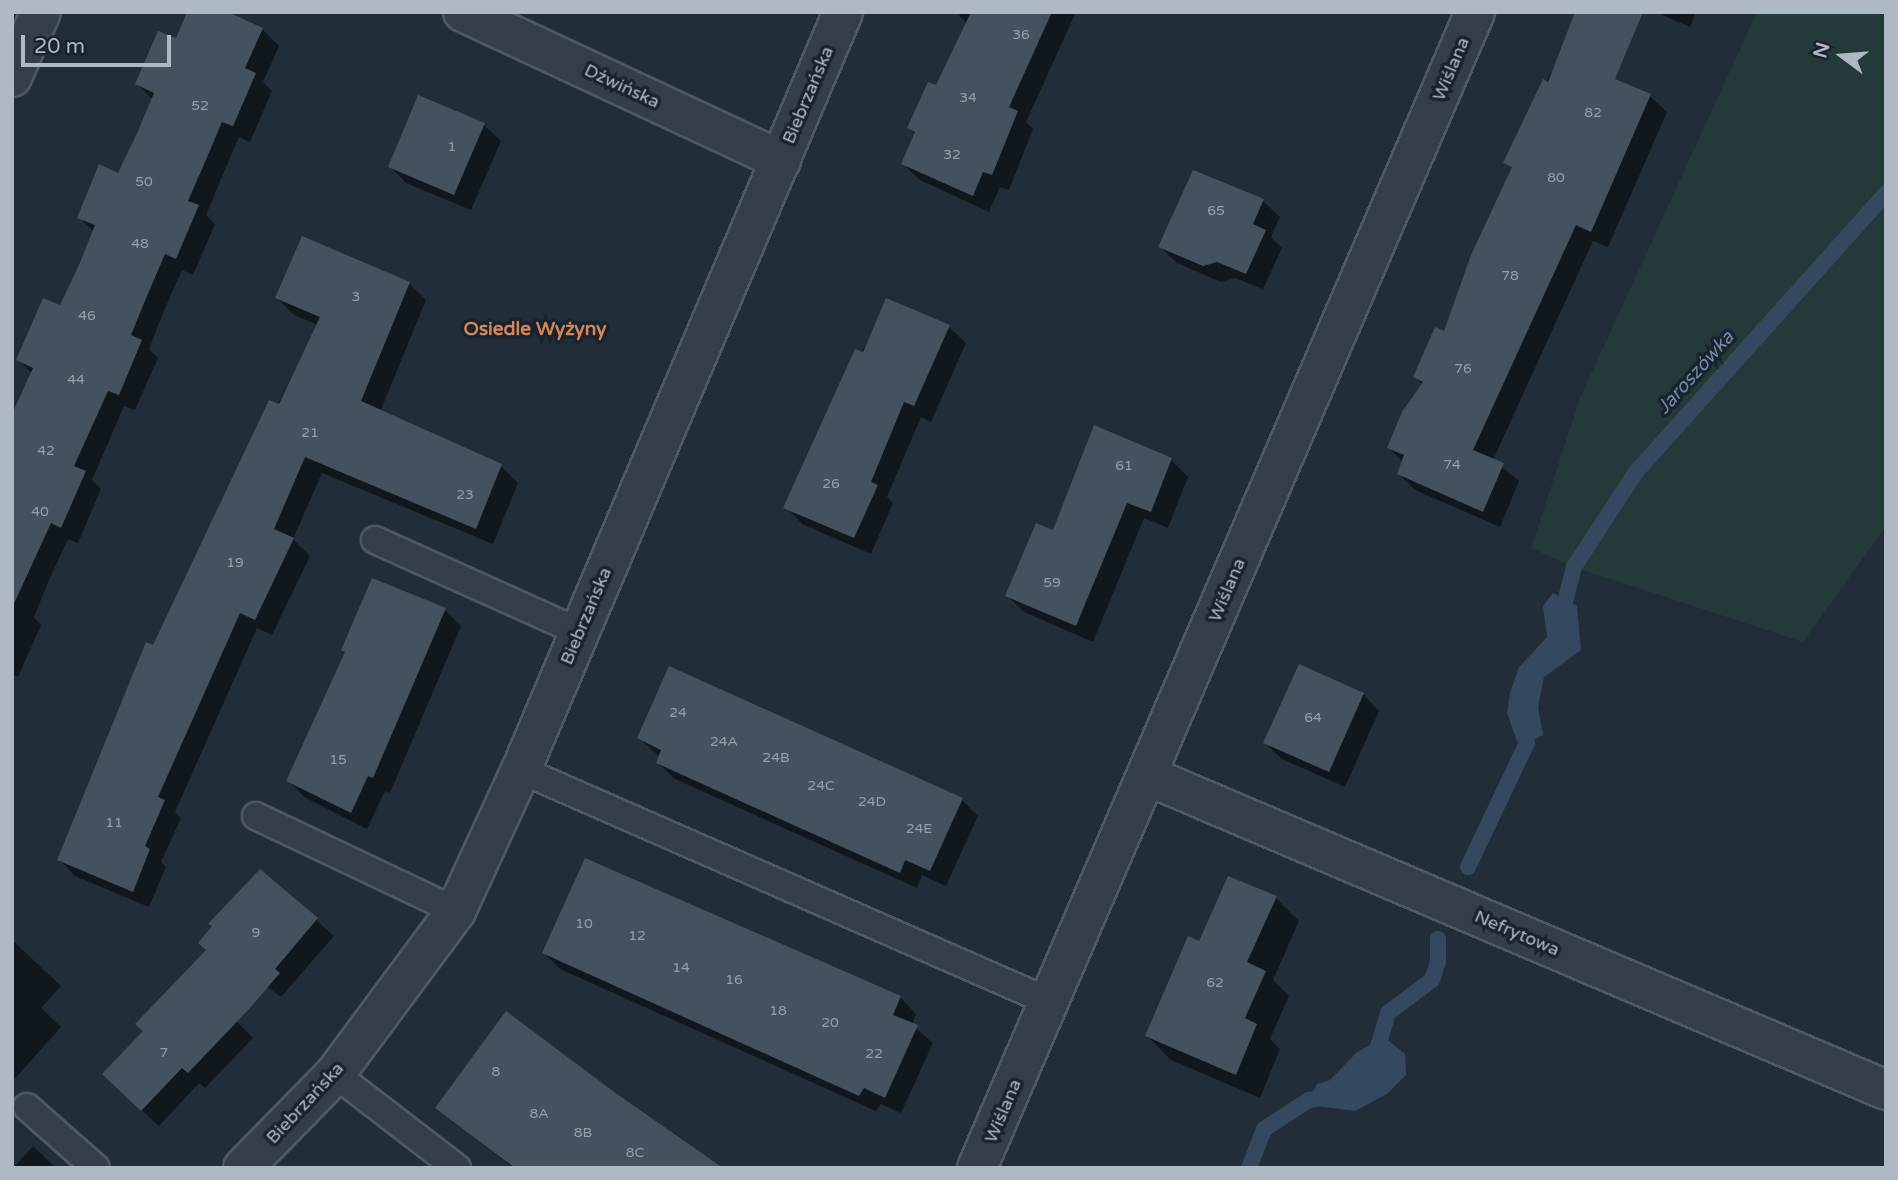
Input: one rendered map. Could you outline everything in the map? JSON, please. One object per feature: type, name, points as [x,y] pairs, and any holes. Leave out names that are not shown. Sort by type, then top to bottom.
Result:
[{"type":"street","points":[[12,77],[41,12]]},
{"type":"street","name":"Dźwińska","points":[[463,12],[781,160]]},
{"type":"street","name":"Biebrzańska","points":[[243,1168],[335,1074],[456,911],[521,770],[843,12]]},
{"type":"street","name":"Wiślana","points":[[977,1168],[1051,1002],[1475,12]]},
{"type":"street","name":"Nefrytowa","points":[[1147,775],[1886,1090]]},
{"type":"lane","points":[[375,540],[580,632]]},
{"type":"lane","points":[[521,770],[1051,1002]]},
{"type":"lane","points":[[256,816],[456,911]]},
{"type":"lane","points":[[335,1074],[457,1168]]},
{"type":"lane","points":[[27,1107],[96,1168]]},
{"type":"green space","points":[[1757,12],[1886,12],[1886,526],[1803,642],[1574,567],[1531,548],[1580,398]]},
{"type":"water","points":[[1553,593],[1577,606],[1581,650],[1544,677],[1538,707],[1543,735],[1527,743],[1517,741],[1507,713],[1510,693],[1519,667],[1547,637],[1543,606]]},
{"type":"water","points":[[1377,1041],[1389,1041],[1405,1054],[1406,1075],[1387,1094],[1355,1111],[1317,1106],[1309,1100],[1317,1084],[1330,1080],[1357,1052]]},
{"type":"building","points":[[187,12],[228,12],[263,28],[245,68],[256,73],[233,126],[222,122],[188,201],[199,205],[176,259],[165,254],[147,296],[131,335],[142,340],[119,395],[108,391],[74,466],[86,471],[61,528],[51,523],[12,608],[12,414],[33,368],[16,360],[43,298],[60,305],[79,265],[95,225],[77,218],[99,164],[118,173],[138,131],[154,93],[135,84],[158,31],[176,38]]},
{"type":"building","points":[[971,12],[1052,12],[1009,107],[1018,111],[992,175],[983,172],[973,196],[901,164],[915,132],[907,128],[928,82],[936,85]]},
{"type":"building","points":[[1575,12],[1643,12],[1615,79],[1651,94],[1591,232],[1576,225],[1473,450],[1504,463],[1483,512],[1397,474],[1404,455],[1387,448],[1402,412],[1423,382],[1413,377],[1435,327],[1444,331],[1471,255],[1512,167],[1503,163],[1543,79],[1548,82]]},
{"type":"building","points":[[418,95],[485,123],[454,195],[388,167]]},
{"type":"building","points":[[1193,170],[1264,199],[1253,224],[1266,230],[1246,274],[1217,262],[1203,266],[1158,247]]},
{"type":"building","points":[[302,236],[410,282],[361,401],[502,464],[476,529],[305,457],[274,529],[294,538],[255,620],[240,613],[158,797],[165,800],[145,846],[150,849],[133,892],[57,860],[146,642],[153,645],[269,400],[279,404],[320,317],[275,298]]},
{"type":"building","points":[[886,298],[950,325],[914,406],[904,402],[871,482],[878,485],[854,538],[783,508],[855,349],[863,352]]},
{"type":"building","points":[[1094,425],[1172,458],[1151,512],[1127,503],[1076,626],[1005,596],[1036,523],[1053,530]]},
{"type":"building","points":[[372,578],[446,608],[373,778],[368,776],[351,813],[286,781],[345,652],[341,650]]},
{"type":"building","points":[[1299,664],[1364,693],[1329,772],[1263,743]]},
{"type":"building","points":[[669,666],[963,798],[930,871],[905,860],[900,873],[656,763],[661,750],[637,738]]},
{"type":"building","points":[[585,858],[901,996],[893,1015],[918,1025],[885,1098],[864,1088],[859,1096],[542,953]]},
{"type":"building","points":[[260,869],[318,918],[275,969],[280,973],[250,1008],[188,1073],[182,1068],[141,1111],[102,1074],[143,1031],[135,1024],[206,950],[198,943],[212,926],[208,924]]},
{"type":"building","points":[[1228,876],[1277,896],[1247,962],[1266,971],[1245,1018],[1257,1024],[1236,1075],[1145,1036],[1188,936],[1199,941]]},
{"type":"building","points":[[506,1011],[617,1094],[723,1168],[515,1168],[435,1108]]},
{"type":"waterway","name":"Jaroszówka","points":[[1561,617],[1574,567],[1636,472],[1886,193]]},
{"type":"waterway","points":[[1468,867],[1527,743],[1523,724]]},
{"type":"waterway","name":"Jaroszówka","points":[[1374,1060],[1388,1013],[1432,980],[1438,962],[1438,939]]},
{"type":"waterway","name":"Jaroszówka","points":[[1249,1168],[1264,1129],[1309,1100],[1330,1097]]},
{"type":"district","name":"Osiedle Wyżyny","points":[[535,330]]}]
